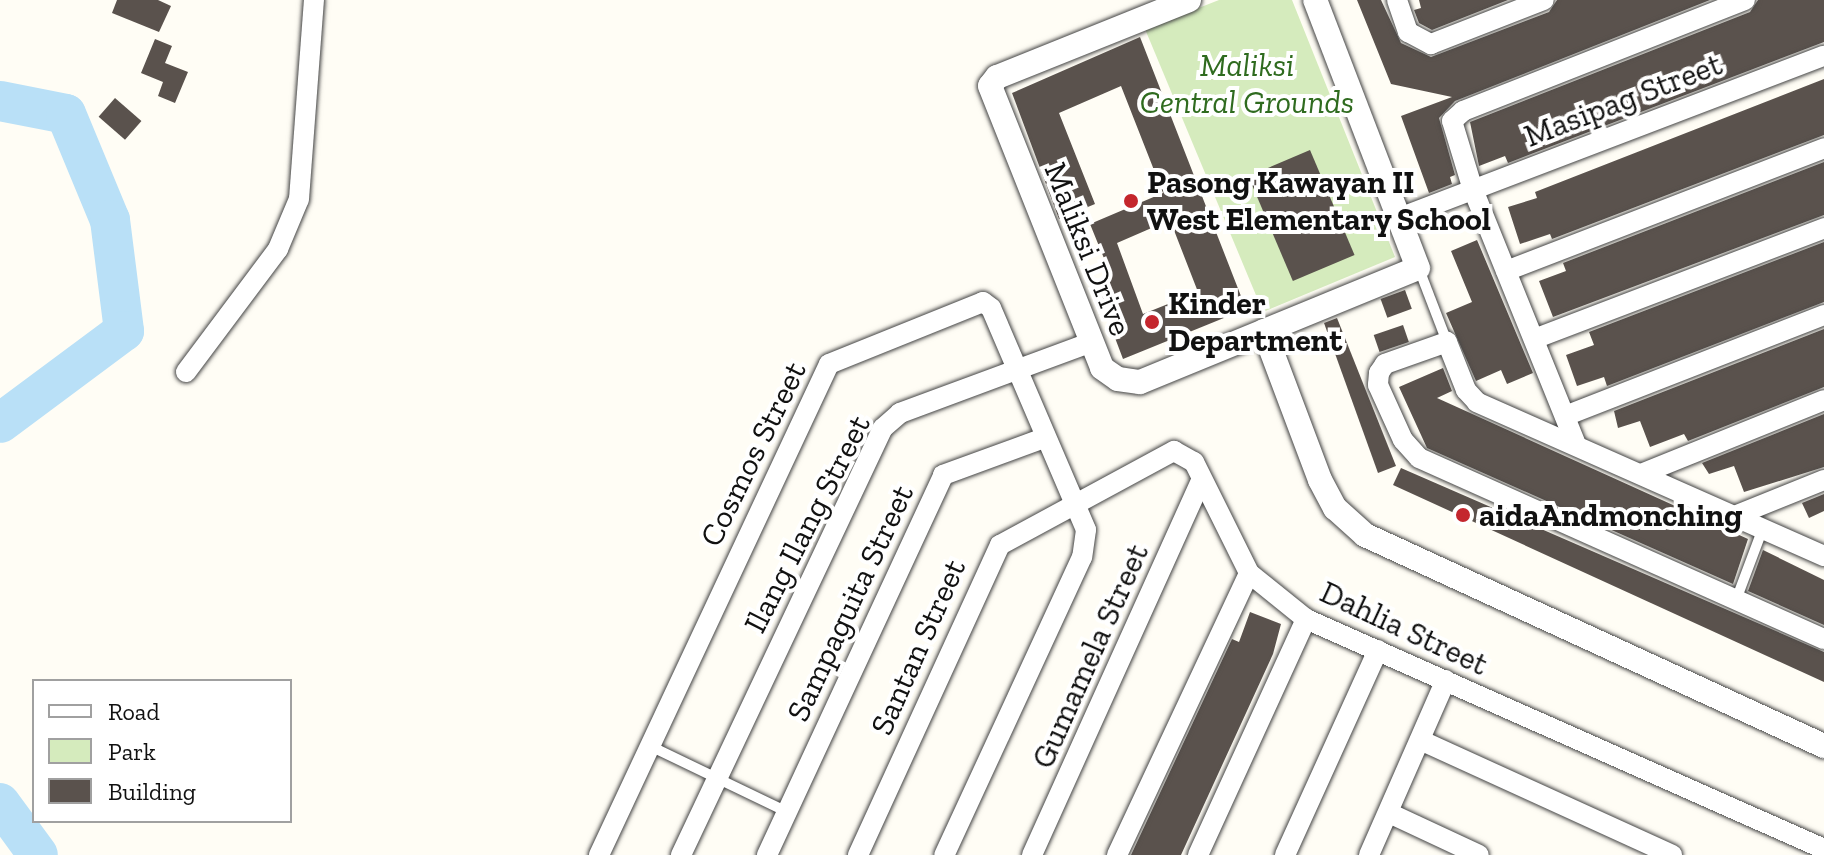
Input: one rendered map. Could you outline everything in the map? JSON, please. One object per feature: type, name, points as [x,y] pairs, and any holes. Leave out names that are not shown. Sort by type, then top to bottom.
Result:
[{"type":"street","points":[[186,372],[278,249],[299,199],[314,0]]},
{"type":"street","name":"Maliksi Drive","points":[[1189,0],[1139,10],[997,77],[990,86],[1102,368],[1118,379],[1140,382],[1418,268]]},
{"type":"street","points":[[1315,0],[1418,268]]},
{"type":"street","points":[[1397,0],[1408,32],[1431,44],[1544,0]]},
{"type":"street","points":[[1575,442],[1473,190],[1452,121],[1463,111],[1745,0]]},
{"type":"street","name":"Masipag Street","points":[[1399,218],[1824,56]]},
{"type":"street","points":[[1506,271],[1824,148]]},
{"type":"street","points":[[1534,339],[1824,228]]},
{"type":"street","name":"Cosmos Street","points":[[599,855],[647,745],[829,364],[974,302],[991,308],[1018,368]]},
{"type":"street","points":[[1565,416],[1824,315]]},
{"type":"street","points":[[1264,331],[1320,480],[1335,508],[1365,535],[1824,746]]},
{"type":"street","name":"Ilang Ilang Street","points":[[681,855],[883,428],[900,413],[1092,342]]},
{"type":"street","points":[[1824,556],[1762,531],[1575,442],[1477,402],[1466,390],[1447,342],[1385,364],[1379,373],[1378,385],[1410,450],[1824,639]]},
{"type":"street","points":[[944,855],[1082,557],[1086,530],[1044,438],[1018,368]]},
{"type":"street","points":[[1641,474],[1824,400]]},
{"type":"street","name":"Sampaguita Street","points":[[767,855],[943,475],[1044,438]]},
{"type":"street","name":"Dahlia Street","points":[[1074,501],[1174,451],[1194,462],[1249,573],[1306,619],[1824,849]]},
{"type":"street","points":[[1732,517],[1824,480]]},
{"type":"street","name":"Gumamela Street","points":[[1032,855],[1201,481]]},
{"type":"street","name":"Santan Street","points":[[858,855],[991,558],[1013,535],[1074,501]]},
{"type":"street","points":[[1117,855],[1249,573]]},
{"type":"street","points":[[1198,855],[1306,619]]},
{"type":"street","points":[[1285,855],[1378,650]]},
{"type":"street","points":[[1369,855],[1446,680]]},
{"type":"street","points":[[1420,740],[1672,855]]},
{"type":"street","points":[[1389,813],[1479,855]]},
{"type":"lane","points":[[1418,268],[1447,342]]},
{"type":"lane","points":[[1736,600],[1762,531]]},
{"type":"lane","points":[[647,745],[787,812]]},
{"type":"lane","points":[[1820,855],[1824,849]]},
{"type":"green space","name":"Maliksi Central Grounds","points":[[1219,0],[1292,0],[1395,257],[1263,312],[1145,29]]},
{"type":"building","points":[[117,0],[158,0],[171,6],[159,32],[112,13]]},
{"type":"building","points":[[1357,0],[1381,0],[1401,43],[1431,57],[1549,12],[1557,0],[1710,0],[1455,101],[1439,118],[1455,175],[1450,177],[1452,184],[1429,193],[1401,116],[1452,97],[1391,84]]},
{"type":"building","points":[[1419,0],[1508,0],[1432,30],[1419,23],[1414,10],[1421,8]]},
{"type":"building","points":[[1758,0],[1824,0],[1824,42],[1508,163],[1505,156],[1479,166],[1470,122],[1750,12]]},
{"type":"building","points":[[1140,37],[1246,309],[1123,359],[1095,285],[1112,278],[1090,224],[1163,193],[1121,86],[1059,113],[1095,204],[1059,219],[1012,93]],"holes":[[[1170,220],[1198,292],[1143,314],[1117,243]]]},
{"type":"building","points":[[155,39],[172,46],[165,63],[188,72],[175,103],[158,96],[163,82],[141,73]]},
{"type":"building","points":[[1824,79],[1824,135],[1552,239],[1550,234],[1520,244],[1508,207],[1537,198],[1535,192]]},
{"type":"building","points":[[115,98],[141,121],[125,140],[99,117]]},
{"type":"building","points":[[1310,150],[1355,255],[1293,281],[1248,176]]},
{"type":"building","points":[[1824,162],[1824,215],[1553,317],[1539,281],[1566,271],[1563,263]]},
{"type":"building","points":[[1477,240],[1533,373],[1507,384],[1501,370],[1476,381],[1446,313],[1472,302],[1451,251]]},
{"type":"building","points":[[1824,242],[1824,302],[1607,386],[1604,377],[1577,386],[1566,355],[1594,345],[1589,332]]},
{"type":"building","points":[[1405,290],[1412,309],[1387,318],[1381,299]]},
{"type":"building","points":[[1337,318],[1396,466],[1378,473],[1324,323]]},
{"type":"building","points":[[1403,325],[1409,342],[1380,352],[1374,335]]},
{"type":"building","points":[[1824,329],[1824,387],[1688,441],[1684,434],[1650,447],[1640,421],[1618,428],[1614,411]]},
{"type":"building","points":[[1443,368],[1452,391],[1437,398],[1748,539],[1733,584],[1427,448],[1399,387]]},
{"type":"building","points":[[1824,414],[1824,467],[1744,492],[1734,466],[1709,474],[1702,463]]},
{"type":"building","points":[[1401,468],[1824,652],[1824,682],[1393,485]]},
{"type":"building","points":[[1824,494],[1824,511],[1809,518],[1802,503]]},
{"type":"building","points":[[1763,550],[1824,580],[1824,625],[1748,591]]},
{"type":"building","points":[[1250,612],[1281,624],[1273,654],[1181,855],[1131,855],[1232,639],[1239,642]]},
{"type":"waterway","points":[[0,101],[66,114],[110,220],[124,331],[0,423]]},
{"type":"waterway","points":[[0,803],[38,855]]},
{"type":"place","name":"Pasong Kawayan II West Elementary School","points":[[1131,201]]},
{"type":"place","name":"Kinder Department","points":[[1152,322]]},
{"type":"place","name":"aidaAndmonching","points":[[1463,515]]}]
